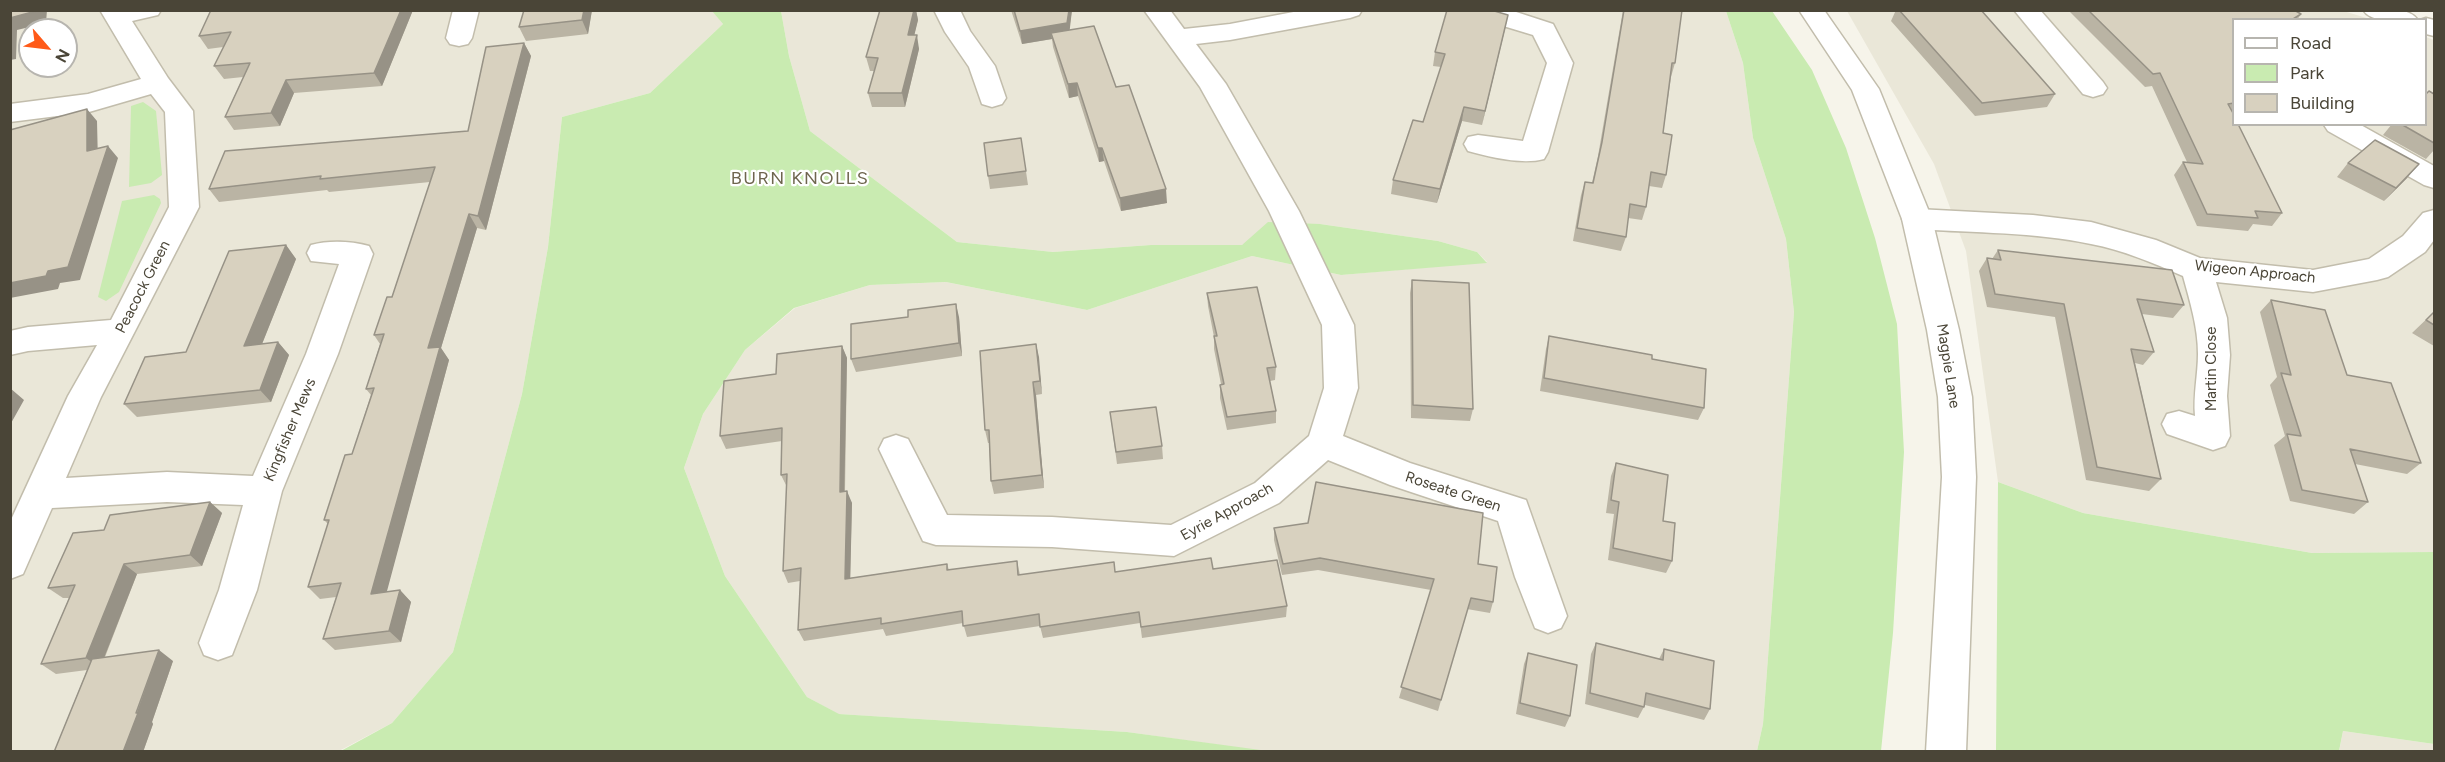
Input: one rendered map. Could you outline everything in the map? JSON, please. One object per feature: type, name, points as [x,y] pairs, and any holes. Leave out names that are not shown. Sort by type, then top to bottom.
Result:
[{"type":"street","points":[[114,13],[149,10]]},
{"type":"street","points":[[459,38],[466,11],[473,10]]},
{"type":"street","points":[[947,10],[958,32],[982,66],[992,98]]},
{"type":"street","points":[[1156,10],[1212,84],[1284,211],[1338,325],[1341,388],[1324,443]]},
{"type":"street","points":[[1178,38],[1230,32],[1350,10]]},
{"type":"street","points":[[1476,10],[1544,30],[1560,63],[1534,152],[1478,144]]},
{"type":"street","name":"Magpie Lane","points":[[1811,10],[1865,89],[1917,219],[1943,330],[1954,397],[1959,477],[1946,752]]},
{"type":"street","points":[[2026,10],[2093,88]]},
{"type":"street","points":[[2375,10],[2399,18]]},
{"type":"street","name":"Peacock Green","points":[[10,563],[86,396],[184,207],[179,111],[157,83],[114,13]]},
{"type":"street","points":[[10,113],[90,103],[157,83]]},
{"type":"street","points":[[2340,126],[2434,178]]},
{"type":"street","name":"Wigeon Approach","points":[[1917,219],[2033,226],[2091,233],[2145,248],[2196,269],[2313,281],[2377,269],[2424,250],[2434,220]]},
{"type":"street","name":"Kingfisher Mews","points":[[218,643],[238,590],[264,491],[322,354],[358,254],[322,253]]},
{"type":"street","name":"Martin Close","points":[[2179,424],[2213,436],[2210,396],[2214,356],[2211,318],[2196,269]]},
{"type":"street","points":[[10,344],[28,339],[121,331]]},
{"type":"street","name":"Eyrie Approach","points":[[896,449],[936,530],[1052,532],[1174,541],[1267,493],[1324,443]]},
{"type":"street","name":"Roseate Green","points":[[1324,443],[1402,476],[1490,501],[1519,503],[1533,577],[1548,616]]},
{"type":"street","points":[[40,494],[167,487],[264,491]]},
{"type":"shaded area","points":[[712,10],[723,24],[650,93],[562,117],[548,247],[522,394],[453,652],[392,723],[339,751],[11,751],[10,11]]},
{"type":"shaded area","points":[[2340,10],[2367,18],[2232,18],[2232,126],[2427,126],[2427,37],[2434,40],[2434,552],[2312,553],[2083,513],[1998,482],[1966,251],[1934,164],[1847,11]]},
{"type":"shaded area","points":[[781,11],[1726,11],[1743,63],[1753,138],[1786,239],[1794,312],[1763,724],[1757,751],[1268,752],[1127,732],[838,714],[807,697],[725,576],[684,468],[703,414],[745,350],[795,308],[870,285],[946,282],[1087,310],[1252,256],[1341,275],[1487,262],[1477,252],[1438,241],[1320,224],[1242,245],[1151,245],[1053,252],[957,242],[810,131],[789,56]]},
{"type":"shaded area","points":[[2343,731],[2434,744],[2434,751],[2339,752]]},
{"type":"green space","points":[[712,11],[781,11],[789,56],[810,131],[957,242],[1053,252],[1151,245],[1242,245],[1268,222],[1320,224],[1438,241],[1477,252],[1487,263],[1341,275],[1252,256],[1087,310],[946,282],[870,285],[794,308],[745,350],[703,414],[684,468],[725,576],[807,697],[839,714],[1127,732],[1268,751],[339,752],[392,723],[453,652],[522,394],[548,247],[562,117],[650,93],[723,24]]},
{"type":"green space","points":[[1726,11],[1772,11],[1812,70],[1846,148],[1875,238],[1897,324],[1904,452],[1893,633],[1881,751],[1757,751],[1763,724],[1794,312],[1786,239],[1753,138],[1743,63]]},
{"type":"green space","points":[[143,102],[156,111],[162,175],[151,183],[129,187],[131,106]]},
{"type":"green space","points":[[154,195],[160,199],[161,203],[119,292],[106,301],[98,297],[122,201]]},
{"type":"green space","points":[[1998,482],[2083,513],[2312,553],[2434,552],[2434,744],[2343,731],[2339,751],[1996,751]]},
{"type":"building","points":[[10,10],[36,10],[36,11],[10,18]]},
{"type":"building","points":[[211,10],[401,10],[374,73],[286,80],[271,113],[225,117],[250,63],[214,66],[231,32],[199,36]]},
{"type":"building","points":[[524,10],[584,10],[582,20],[519,27]]},
{"type":"building","points":[[880,10],[914,10],[908,35],[917,35],[902,93],[868,93],[878,58],[866,57]]},
{"type":"building","points":[[1014,10],[1069,10],[1067,23],[1020,31]]},
{"type":"building","points":[[1447,10],[1491,10],[1508,15],[1485,111],[1464,107],[1440,189],[1393,180],[1413,120],[1423,122],[1445,54],[1435,52]]},
{"type":"building","points":[[1624,10],[1682,10],[1663,133],[1672,135],[1666,175],[1651,172],[1646,207],[1630,204],[1626,237],[1577,228],[1585,182],[1593,183],[1602,142]]},
{"type":"building","points":[[1899,10],[1981,10],[2055,94],[1982,103]]},
{"type":"building","points":[[2088,10],[2294,10],[2301,14],[2295,18],[2232,18],[2232,103],[2228,104],[2232,111],[2232,126],[2239,126],[2282,213],[2255,211],[2258,218],[2207,214],[2183,162],[2203,164],[2160,73],[2153,74]]},
{"type":"building","points":[[1094,26],[1116,87],[1129,85],[1166,189],[1120,198],[1102,148],[1098,148],[1077,83],[1068,84],[1051,33]]},
{"type":"building","points":[[524,43],[478,216],[469,214],[428,348],[440,347],[371,594],[400,590],[389,631],[323,639],[341,583],[308,587],[329,520],[324,520],[345,455],[352,454],[374,388],[366,389],[384,334],[374,335],[387,297],[392,297],[435,167],[320,179],[321,176],[209,189],[225,151],[468,131],[486,47]]},
{"type":"building","points":[[2429,91],[2434,94],[2434,143],[2404,126],[2427,126],[2427,93]]},
{"type":"building","points":[[87,109],[87,151],[108,146],[68,267],[48,271],[46,276],[10,283],[10,130]]},
{"type":"building","points":[[1021,138],[1026,171],[988,176],[984,143]]},
{"type":"building","points":[[2375,140],[2419,164],[2396,188],[2348,163]]},
{"type":"building","points":[[286,245],[244,346],[278,342],[260,390],[124,404],[145,357],[186,352],[229,251]]},
{"type":"building","points":[[1998,250],[2172,270],[2184,305],[2137,299],[2154,352],[2131,349],[2161,479],[2097,467],[2064,304],[1995,294],[1987,258],[2001,260]]},
{"type":"building","points":[[1412,280],[1469,283],[1473,409],[1413,405]]},
{"type":"building","points":[[1257,287],[1276,367],[1267,368],[1276,411],[1227,417],[1220,385],[1224,384],[1214,336],[1217,336],[1207,293]]},
{"type":"building","points":[[2271,300],[2325,310],[2347,375],[2391,383],[2421,463],[2350,449],[2368,502],[2302,490],[2287,434],[2301,436],[2281,373],[2291,375]]},
{"type":"building","points":[[956,304],[959,343],[851,359],[851,324],[908,317],[908,310]]},
{"type":"building","points":[[2434,312],[2434,325],[2426,320]]},
{"type":"building","points":[[1549,336],[1652,355],[1652,359],[1706,369],[1704,408],[1544,378]]},
{"type":"building","points":[[1036,344],[1040,381],[1033,382],[1042,475],[991,481],[989,430],[985,430],[980,351]]},
{"type":"building","points":[[842,346],[840,492],[847,491],[845,579],[947,564],[947,570],[1017,561],[1018,575],[1114,562],[1115,572],[1211,558],[1213,569],[1277,560],[1287,606],[1141,627],[1139,612],[1040,627],[1039,614],[963,626],[962,611],[881,624],[881,618],[798,630],[801,568],[783,571],[787,474],[781,475],[782,428],[720,436],[724,381],[776,374],[777,354]]},
{"type":"building","points":[[1156,407],[1162,446],[1116,452],[1110,412]]},
{"type":"building","points":[[1616,463],[1668,475],[1663,521],[1675,523],[1672,561],[1613,548],[1619,502],[1611,500]]},
{"type":"building","points":[[1316,482],[1483,513],[1478,564],[1497,567],[1493,602],[1471,598],[1441,700],[1401,687],[1434,579],[1320,558],[1283,564],[1274,528],[1308,523]]},
{"type":"building","points":[[210,502],[190,555],[124,564],[86,658],[41,664],[75,585],[48,588],[73,533],[104,530],[110,515]]},
{"type":"building","points":[[1596,643],[1663,660],[1664,649],[1714,661],[1710,709],[1646,693],[1644,707],[1590,693]]},
{"type":"building","points":[[159,650],[123,752],[54,752],[92,659]]},
{"type":"building","points":[[1528,653],[1577,665],[1570,716],[1520,703]]},
{"type":"district","name":"BURN KNOLLS","points":[[800,179]]}]
